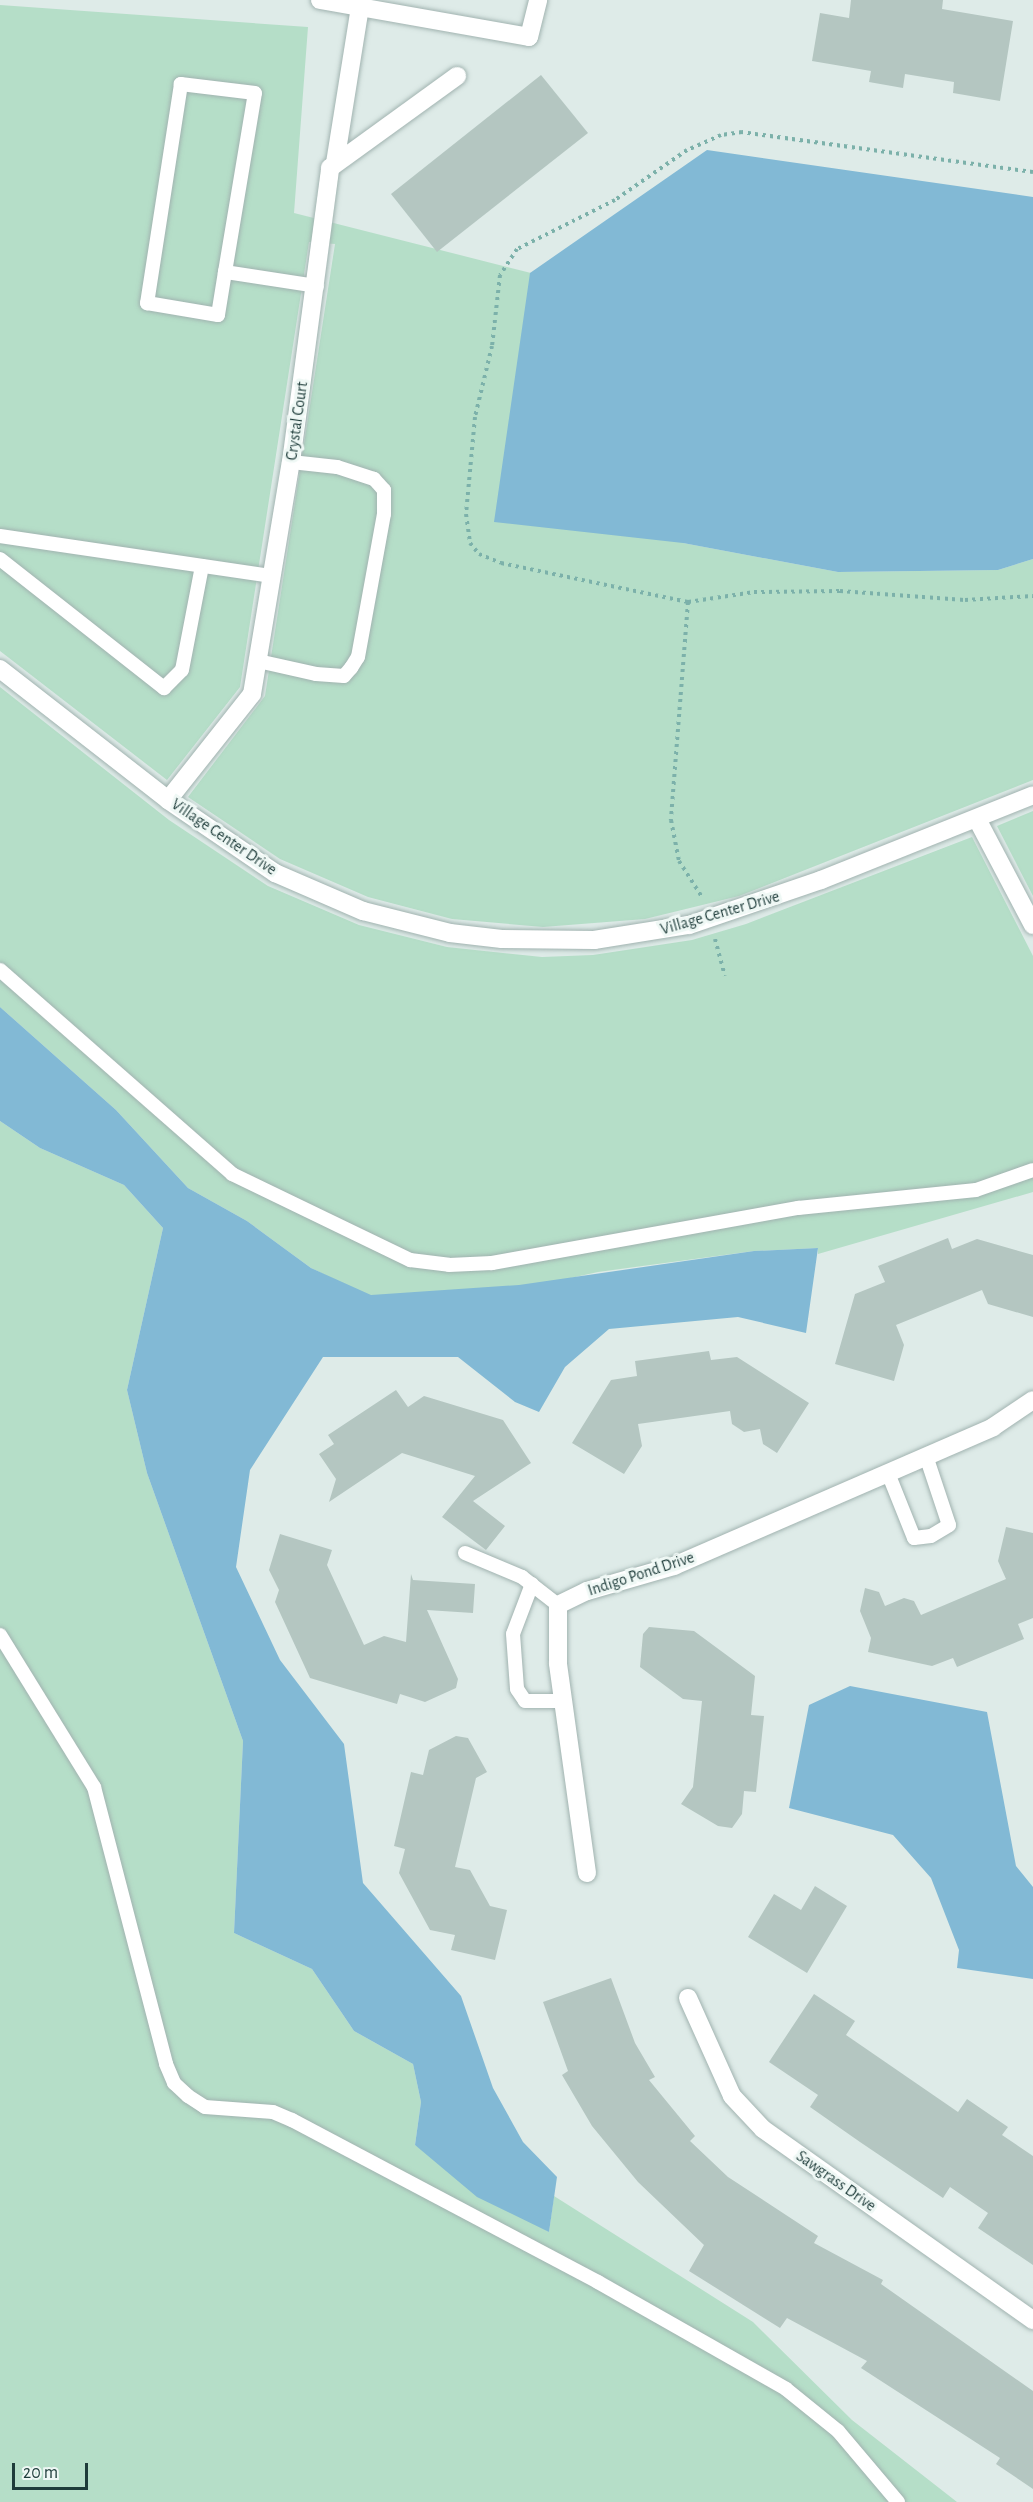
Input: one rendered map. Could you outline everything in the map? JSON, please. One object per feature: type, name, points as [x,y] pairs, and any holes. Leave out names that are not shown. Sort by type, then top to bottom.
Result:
[{"type":"street","points":[[320,0],[529,38],[538,0]]},
{"type":"street","name":"Crystal Court","points":[[168,800],[252,693],[291,462],[317,286],[330,168],[335,163],[360,7]]},
{"type":"street","points":[[335,163],[456,76]]},
{"type":"street","name":"Village Center Drive","points":[[0,669],[168,800],[275,873],[363,911],[431,929],[502,939],[594,940],[708,920],[977,819],[1033,795]]},
{"type":"street","points":[[977,819],[1033,925]]},
{"type":"street","name":"Indigo Pond Drive","points":[[558,1605],[587,1591],[674,1566],[993,1427],[1033,1400]]},
{"type":"street","points":[[558,1605],[564,1701],[587,1873]]},
{"type":"street","name":"Sawgrass Drive","points":[[688,1998],[732,2096],[763,2129],[1033,2320]]},
{"type":"lane","points":[[182,84],[255,93],[225,272],[218,315],[147,303],[182,84]]},
{"type":"lane","points":[[225,272],[317,286]]},
{"type":"lane","points":[[258,661],[316,674],[344,676],[351,668],[358,657],[384,514],[384,490],[375,479],[337,467],[291,462]]},
{"type":"lane","points":[[0,536],[272,576]]},
{"type":"lane","points":[[0,559],[165,688],[182,670],[202,566]]},
{"type":"lane","points":[[0,970],[232,1174],[410,1260],[449,1265],[492,1263],[798,1208],[976,1190],[1033,1170]]},
{"type":"lane","points":[[888,1473],[914,1538],[931,1536],[949,1525],[926,1456]]},
{"type":"lane","points":[[465,1553],[532,1584],[558,1605]]},
{"type":"lane","points":[[532,1584],[513,1634],[517,1689],[525,1701],[564,1701]]},
{"type":"lane","points":[[0,1635],[94,1787],[166,2064],[174,2083],[205,2107],[273,2112],[292,2120],[598,2282],[786,2390],[838,2431],[898,2502]]},
{"type":"path","points":[[1033,172],[742,132],[703,140],[615,200],[531,241],[507,259],[500,275],[492,346],[474,427],[466,504],[470,543],[479,554],[525,571],[598,580],[688,602],[754,592],[840,591],[965,600],[1033,598]]},
{"type":"path","points":[[688,602],[671,820],[679,861],[703,898],[725,976]]},
{"type":"green space","points":[[0,5],[308,27],[294,213],[531,273],[683,543],[838,572],[998,570],[1033,559],[1033,780],[739,896],[645,919],[543,927],[452,919],[368,897],[280,859],[188,797],[265,696],[335,244],[309,242],[240,687],[167,780],[0,651]]},
{"type":"green space","points":[[0,687],[169,820],[268,886],[359,925],[447,947],[542,957],[593,955],[692,940],[746,924],[972,837],[1033,956],[1033,1192],[818,1254],[818,1248],[754,1251],[598,1272],[406,1314],[311,1268],[247,1221],[188,1188],[116,1110],[0,1007]]},
{"type":"green space","points":[[1033,811],[1033,896],[997,826]]},
{"type":"green space","points":[[0,1121],[40,1148],[124,1185],[163,1228],[127,1390],[147,1473],[243,1741],[234,1933],[312,1969],[354,2031],[413,2064],[421,2102],[415,2145],[549,2232],[554,2196],[753,2322],[852,2420],[957,2502],[0,2502]]},
{"type":"water","points":[[707,150],[1033,197],[1033,559],[998,570],[838,572],[683,543],[494,522],[530,273]]},
{"type":"water","points":[[0,1007],[116,1110],[188,1188],[247,1221],[311,1268],[371,1295],[519,1285],[754,1251],[818,1248],[806,1333],[738,1317],[609,1329],[565,1367],[539,1412],[515,1402],[458,1357],[323,1357],[250,1470],[236,1567],[280,1660],[344,1744],[363,1883],[461,1996],[493,2088],[523,2142],[557,2177],[549,2232],[477,2197],[415,2145],[421,2102],[413,2064],[354,2031],[312,1969],[234,1933],[243,1741],[147,1473],[127,1390],[163,1228],[124,1185],[40,1148],[0,1121]]},
{"type":"water","points":[[850,1686],[987,1712],[1016,1866],[1033,1887],[1033,1979],[957,1968],[959,1950],[931,1878],[893,1835],[789,1808],[809,1705]]},
{"type":"building","points":[[851,0],[943,0],[942,9],[1013,21],[1000,101],[953,93],[954,82],[905,74],[903,88],[869,82],[871,71],[812,61],[820,13],[849,18]]},
{"type":"building","points":[[541,75],[588,133],[437,252],[391,194]]},
{"type":"building","points":[[948,1238],[952,1249],[977,1239],[1033,1255],[1033,1317],[988,1304],[982,1290],[896,1325],[904,1345],[894,1381],[835,1364],[855,1294],[885,1282],[878,1266]]},
{"type":"building","points":[[709,1351],[711,1360],[737,1357],[809,1403],[777,1453],[763,1444],[760,1429],[744,1432],[732,1424],[730,1411],[638,1424],[642,1446],[624,1474],[572,1443],[611,1380],[637,1376],[635,1361]]},
{"type":"building","points":[[396,1390],[408,1407],[424,1396],[503,1420],[531,1463],[473,1501],[505,1526],[486,1550],[442,1517],[475,1476],[402,1453],[329,1502],[336,1479],[319,1454],[334,1444],[328,1435]]},
{"type":"building","points":[[1006,1527],[1033,1533],[1033,1618],[1018,1624],[1024,1639],[957,1667],[953,1658],[932,1666],[868,1652],[871,1638],[860,1611],[865,1588],[879,1592],[885,1606],[904,1598],[914,1601],[921,1615],[1006,1579],[998,1561]]},
{"type":"building","points":[[280,1534],[332,1550],[327,1565],[364,1645],[384,1636],[406,1642],[411,1574],[413,1580],[475,1584],[473,1613],[427,1610],[458,1679],[456,1688],[425,1702],[400,1694],[397,1704],[310,1678],[275,1602],[279,1590],[269,1570]]},
{"type":"building","points":[[649,1627],[694,1631],[755,1676],[751,1715],[764,1716],[756,1792],[744,1791],[742,1814],[732,1828],[718,1826],[681,1804],[693,1787],[702,1701],[683,1699],[640,1667],[643,1634]]},
{"type":"building","points":[[456,1736],[468,1738],[487,1772],[476,1778],[455,1867],[470,1870],[490,1906],[507,1910],[495,1960],[451,1950],[455,1935],[430,1930],[399,1873],[405,1849],[394,1846],[411,1772],[423,1775],[429,1750]]},
{"type":"building","points":[[815,1886],[847,1906],[807,1973],[748,1937],[774,1894],[801,1910]]},
{"type":"building","points":[[611,1978],[635,2043],[655,2077],[649,2080],[695,2136],[690,2141],[728,2177],[818,2236],[814,2243],[883,2280],[881,2284],[1033,2391],[1033,2489],[996,2464],[1000,2458],[861,2368],[867,2361],[787,2318],[780,2328],[689,2271],[704,2245],[638,2182],[592,2126],[562,2075],[568,2071],[543,2002]]},
{"type":"building","points":[[814,1994],[855,2021],[846,2035],[958,2112],[967,2099],[1008,2127],[1002,2135],[1033,2156],[1033,2265],[978,2228],[988,2213],[950,2187],[943,2198],[860,2142],[810,2107],[818,2095],[769,2062]]}]
